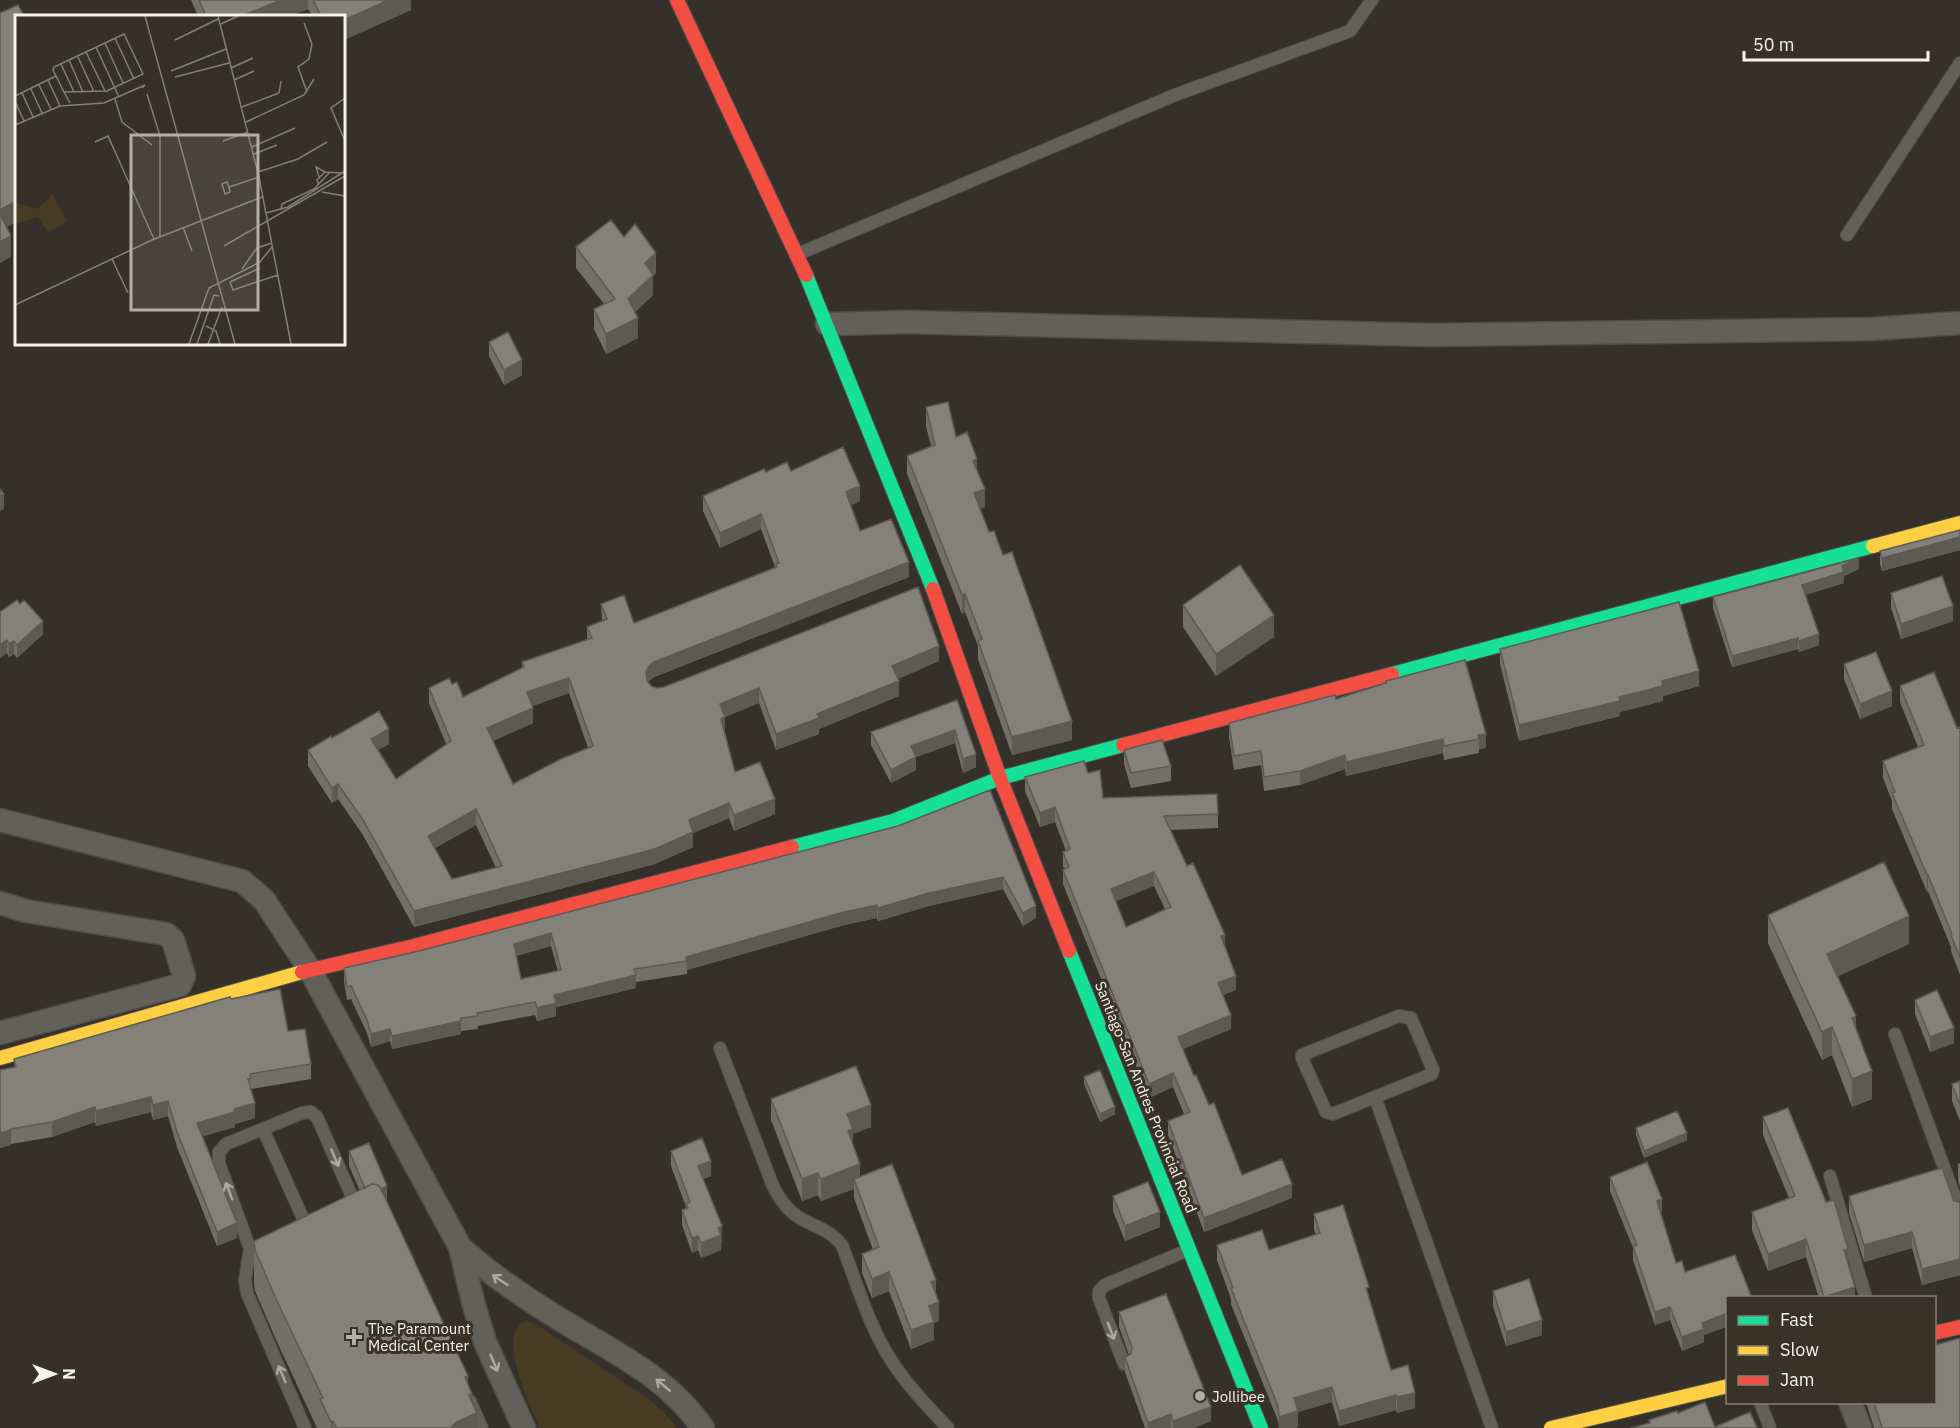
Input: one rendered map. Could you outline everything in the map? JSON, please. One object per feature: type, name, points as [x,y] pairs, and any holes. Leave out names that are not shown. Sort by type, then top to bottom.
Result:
[{"type":"main road","name":"Santiago-San Andres Provincial Road","points":[[677,0],[827,324],[931,583],[1000,778],[1261,1428]]},
{"type":"main road","points":[[0,1059],[310,970],[414,946],[893,821],[1000,778],[1960,523]]},
{"type":"main road","points":[[1936,1333],[1960,1327]]},
{"type":"main road","points":[[1552,1428],[1726,1386]]},
{"type":"street","points":[[827,324],[908,322],[1430,335],[1871,329],[1960,323]]},
{"type":"street","points":[[909,592],[931,583]]},
{"type":"street","points":[[0,820],[242,881],[264,900],[310,970],[460,1247],[485,1342],[524,1428]]},
{"type":"street","points":[[0,903],[26,911],[166,934],[173,940],[184,976],[180,985],[0,1033]]},
{"type":"street","points":[[0,1014],[31,1025]]},
{"type":"street","points":[[460,1247],[510,1287],[634,1363],[657,1380],[676,1396],[703,1428]]},
{"type":"street","points":[[1851,1404],[1860,1428]]},
{"type":"lane","points":[[796,255],[1175,95],[1350,31],[1372,0]]},
{"type":"lane","points":[[1847,235],[1960,63]]},
{"type":"lane","points":[[1399,1016],[1411,1018],[1433,1070],[1432,1074],[1375,1097],[1333,1114],[1326,1112],[1302,1055],[1399,1016]]},
{"type":"lane","points":[[1895,1034],[1960,1211]]},
{"type":"lane","points":[[720,1048],[773,1186],[782,1202],[794,1214],[835,1236],[842,1245],[873,1324],[891,1360],[910,1386],[948,1428]]},
{"type":"lane","points":[[1375,1097],[1492,1428]]},
{"type":"lane","points":[[305,1428],[247,1293],[245,1286],[251,1272],[250,1249],[218,1157],[219,1152],[226,1144],[302,1113],[314,1114],[358,1211],[366,1217]]},
{"type":"lane","points":[[263,1129],[318,1240]]},
{"type":"lane","points":[[1830,1176],[1865,1296]]},
{"type":"lane","points":[[1124,1364],[1099,1298],[1099,1291],[1105,1285],[1190,1250]]},
{"type":"lane","points":[[462,1385],[482,1428]]},
{"type":"lane","points":[[1761,1404],[1770,1428]]},
{"type":"shaded area","points":[[526,1321],[537,1325],[647,1398],[664,1412],[677,1428],[540,1428],[523,1388],[514,1354],[513,1339],[517,1328]]},
{"type":"building","points":[[199,0],[281,0],[244,15],[206,15]]},
{"type":"building","points":[[313,0],[389,0],[345,20],[345,15],[320,15]]},
{"type":"building","points":[[18,5],[23,15],[15,15],[15,202],[0,210],[0,13]]},
{"type":"building","points":[[0,214],[11,236],[0,242]]},
{"type":"building","points":[[611,220],[624,237],[635,224],[656,253],[645,263],[653,275],[628,299],[638,318],[606,334],[594,309],[615,299],[576,247]]},
{"type":"building","points":[[508,332],[522,360],[504,370],[489,342]]},
{"type":"building","points":[[948,402],[956,437],[967,432],[977,459],[973,461],[985,489],[974,493],[989,532],[994,531],[1003,555],[1012,552],[1072,721],[1012,737],[978,641],[982,639],[965,594],[962,595],[907,456],[935,445],[926,407]]},
{"type":"building","points":[[843,447],[860,486],[846,492],[860,531],[891,519],[909,562],[654,662],[646,672],[651,686],[664,687],[918,587],[939,646],[892,666],[899,681],[817,714],[819,718],[776,734],[759,688],[720,704],[725,717],[721,719],[735,772],[760,762],[775,799],[734,815],[729,803],[689,820],[693,832],[655,849],[414,911],[363,820],[338,784],[332,788],[308,750],[379,711],[389,729],[371,739],[396,779],[451,741],[429,688],[449,678],[452,684],[457,682],[463,697],[524,667],[522,662],[592,638],[587,627],[607,619],[601,604],[624,595],[634,623],[777,567],[776,564],[779,563],[761,514],[720,533],[703,496],[764,469],[766,472],[787,462],[791,471]],"holes":[[[569,678],[593,746],[561,759],[513,784],[487,728],[533,708],[527,692]],[[476,809],[502,866],[452,879],[428,836]]]},
{"type":"building","points":[[1960,530],[1960,537],[1882,558],[1880,551]]},
{"type":"building","points":[[1859,558],[1842,566],[1844,572],[1802,585],[1819,634],[1799,641],[1798,638],[1732,656],[1713,597]]},
{"type":"building","points":[[1240,565],[1274,615],[1216,654],[1183,605]]},
{"type":"building","points":[[1942,576],[1953,606],[1901,624],[1891,593]]},
{"type":"building","points":[[17,600],[20,604],[24,600],[43,621],[17,645],[14,641],[9,644],[7,640],[0,645],[0,612]]},
{"type":"building","points":[[1679,602],[1699,671],[1662,681],[1663,686],[1619,697],[1620,701],[1519,725],[1500,649]]},
{"type":"building","points":[[1876,652],[1892,691],[1860,704],[1844,664]]},
{"type":"building","points":[[1465,660],[1486,734],[1478,735],[1479,739],[1444,746],[1443,739],[1346,762],[1345,755],[1300,771],[1264,777],[1261,751],[1234,756],[1229,723],[1335,695],[1336,699],[1386,683],[1386,681]]},
{"type":"building","points":[[1934,672],[1957,728],[1960,727],[1960,958],[1928,875],[1892,793],[1895,792],[1883,761],[1924,745],[1900,686]]},
{"type":"building","points":[[957,700],[976,754],[963,759],[955,730],[911,746],[916,757],[891,770],[871,732]]},
{"type":"building","points":[[1162,740],[1171,766],[1131,773],[1124,750]]},
{"type":"building","points":[[1084,761],[1088,773],[1100,770],[1103,798],[1217,794],[1218,814],[1164,816],[1187,866],[1193,863],[1225,935],[1221,936],[1236,976],[1218,983],[1231,1015],[1178,1037],[1209,1105],[1214,1103],[1242,1175],[1282,1159],[1292,1184],[1204,1218],[1168,1121],[1190,1112],[1173,1073],[1149,1084],[1063,870],[1069,867],[1063,852],[1070,849],[1055,807],[1040,813],[1025,777]],"holes":[[[1154,872],[1171,907],[1126,927],[1111,889]]]},
{"type":"building","points":[[990,790],[1036,906],[1023,913],[1003,877],[929,893],[878,908],[877,905],[844,912],[686,957],[687,961],[634,969],[636,975],[554,995],[556,1003],[537,1008],[535,1002],[477,1013],[478,1016],[461,1018],[461,1021],[392,1036],[390,1029],[371,1034],[351,986],[347,987],[344,968],[419,951],[898,826]],"holes":[[[551,933],[561,970],[521,979],[514,944]]]},
{"type":"building","points":[[1884,862],[1909,916],[1827,954],[1856,1016],[1852,1018],[1872,1071],[1852,1079],[1832,1027],[1822,1032],[1768,915]]},
{"type":"building","points":[[280,989],[288,1031],[305,1029],[311,1064],[250,1074],[251,1078],[248,1079],[255,1103],[234,1109],[235,1112],[197,1123],[237,1223],[217,1232],[177,1132],[168,1101],[153,1105],[151,1097],[96,1111],[95,1107],[52,1122],[0,1133],[0,1070],[16,1067],[14,1059],[230,997],[231,999]]},
{"type":"building","points":[[1937,990],[1954,1028],[1930,1037],[1915,1000]]},
{"type":"building","points":[[856,1066],[871,1105],[847,1114],[853,1129],[848,1131],[860,1164],[821,1179],[818,1173],[802,1179],[771,1099]]},
{"type":"building","points":[[1100,1070],[1115,1107],[1100,1114],[1084,1077]]},
{"type":"building","points":[[1960,1081],[1960,1105],[1952,1084]]},
{"type":"building","points":[[1788,1108],[1826,1202],[1834,1200],[1848,1249],[1844,1250],[1855,1287],[1824,1296],[1806,1239],[1768,1254],[1752,1212],[1795,1196],[1763,1117]]},
{"type":"building","points":[[1677,1111],[1687,1133],[1644,1151],[1636,1128]]},
{"type":"building","points":[[702,1138],[711,1161],[698,1166],[722,1226],[718,1228],[721,1235],[701,1243],[698,1236],[692,1238],[682,1210],[688,1208],[686,1204],[690,1202],[671,1151]]},
{"type":"building","points":[[369,1143],[387,1186],[381,1189],[378,1185],[372,1184],[365,1188],[349,1151]]},
{"type":"building","points":[[1647,1162],[1662,1199],[1657,1201],[1676,1263],[1682,1261],[1685,1272],[1735,1255],[1751,1296],[1726,1296],[1726,1314],[1702,1323],[1704,1329],[1682,1337],[1670,1307],[1655,1312],[1633,1246],[1637,1245],[1610,1177]]},
{"type":"building","points":[[892,1164],[936,1280],[931,1282],[939,1302],[929,1306],[934,1322],[911,1330],[889,1272],[872,1279],[862,1254],[879,1247],[854,1179]]},
{"type":"building","points":[[1942,1168],[1954,1201],[1960,1202],[1960,1259],[1922,1269],[1912,1232],[1864,1245],[1849,1196]]},
{"type":"building","points":[[1148,1182],[1160,1212],[1125,1226],[1113,1196]]},
{"type":"building","points":[[372,1184],[380,1187],[468,1376],[465,1377],[472,1394],[469,1395],[477,1413],[457,1422],[450,1428],[337,1428],[333,1421],[331,1422],[320,1399],[323,1398],[255,1250],[254,1241]]},
{"type":"building","points":[[1343,1205],[1369,1287],[1366,1288],[1391,1370],[1408,1365],[1415,1393],[1397,1397],[1396,1395],[1339,1411],[1332,1387],[1294,1398],[1298,1411],[1279,1417],[1278,1406],[1231,1288],[1233,1288],[1217,1245],[1262,1230],[1269,1250],[1320,1233],[1314,1214]]},
{"type":"building","points":[[1529,1279],[1542,1320],[1506,1332],[1493,1291]]},
{"type":"building","points":[[1166,1294],[1211,1407],[1173,1421],[1171,1414],[1148,1423],[1125,1357],[1131,1354],[1132,1347],[1119,1312]]},
{"type":"building","points":[[1960,1338],[1960,1428],[1882,1428],[1875,1404],[1936,1404],[1936,1345]]},
{"type":"building","points":[[1705,1402],[1715,1427],[1750,1412],[1757,1428],[1631,1428],[1650,1423],[1649,1420],[1677,1411],[1678,1413]]},
{"type":"traffic: fast","points":[[806,275],[933,589]]},
{"type":"traffic: fast","points":[[1392,674],[1873,546]]},
{"type":"traffic: fast","points":[[792,847],[893,821],[1000,778],[1123,745]]},
{"type":"traffic: fast","points":[[1069,951],[1261,1428]]},
{"type":"traffic: slow","points":[[1873,546],[1960,523]]},
{"type":"traffic: slow","points":[[0,1058],[302,972]]},
{"type":"traffic: slow","points":[[1551,1428],[1726,1386]]},
{"type":"traffic: jam","points":[[677,0],[806,275]]},
{"type":"traffic: jam","points":[[933,589],[1000,778],[1069,951]]},
{"type":"traffic: jam","points":[[1123,745],[1392,674]]},
{"type":"traffic: jam","points":[[302,972],[414,946],[792,847]]},
{"type":"traffic: jam","points":[[1936,1333],[1960,1327]]},
{"type":"place","name":"The Paramount Medical Center","points":[[354,1337]]},
{"type":"place","name":"Jollibee","points":[[1200,1396]]}]
